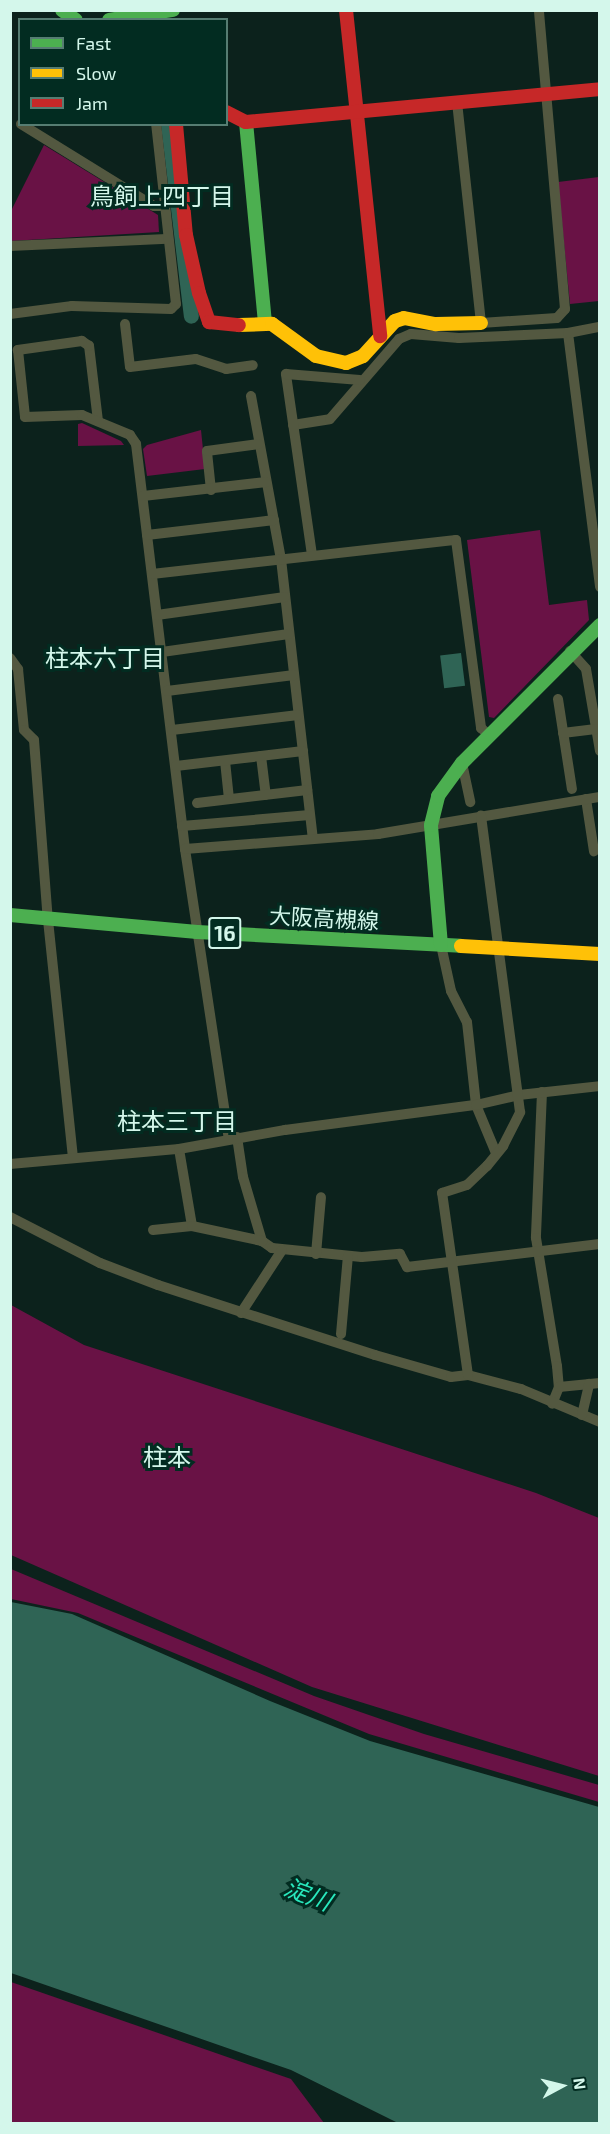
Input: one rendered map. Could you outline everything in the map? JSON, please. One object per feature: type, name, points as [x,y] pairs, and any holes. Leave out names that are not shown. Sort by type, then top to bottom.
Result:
[{"type":"street","points":[[119,18],[172,10]]},
{"type":"street","points":[[346,10],[380,336]]},
{"type":"street","points":[[176,126],[186,235],[198,293],[209,322],[221,326],[265,323],[277,326],[316,356],[332,361],[359,359],[380,336],[404,318],[436,324],[557,318],[565,309],[538,10]]},
{"type":"street","points":[[228,113],[246,122],[600,89]]},
{"type":"street","points":[[457,102],[482,323]]},
{"type":"street","points":[[246,122],[265,323]]},
{"type":"street","points":[[23,126],[154,206],[163,206]]},
{"type":"street","points":[[10,314],[72,306],[171,309],[176,304],[163,206],[156,126]]},
{"type":"street","points":[[10,246],[167,239]]},
{"type":"street","points":[[126,324],[130,367],[196,359],[226,369],[253,365]]},
{"type":"street","points":[[293,425],[330,419],[360,380],[399,339],[411,334],[459,338],[568,333],[600,327]]},
{"type":"street","points":[[568,333],[596,529],[600,587]]},
{"type":"street","points":[[98,421],[89,346],[82,341],[18,350],[25,417],[82,415],[130,435],[136,444],[196,932],[233,1138],[262,1241]]},
{"type":"street","points":[[312,555],[286,374],[360,380]]},
{"type":"street","points":[[251,396],[281,559],[313,838]]},
{"type":"street","points":[[211,490],[207,451],[259,444]]},
{"type":"street","points":[[143,496],[266,482]]},
{"type":"street","points":[[147,535],[274,520]]},
{"type":"street","points":[[152,574],[456,540],[481,728],[489,735]]},
{"type":"street","points":[[157,615],[285,597]]},
{"type":"street","points":[[496,1153],[476,1105],[467,1022],[450,991],[441,945],[431,825],[442,789],[462,763],[570,651],[600,624]]},
{"type":"street","points":[[162,652],[290,634]]},
{"type":"street","points":[[570,651],[586,669],[600,751]]},
{"type":"street","points":[[10,658],[18,669],[24,730],[34,740],[48,920],[73,1156]]},
{"type":"street","points":[[167,691],[294,675]]},
{"type":"street","points":[[558,699],[572,789]]},
{"type":"street","points":[[172,730],[298,715]]},
{"type":"street","points":[[563,733],[596,729]]},
{"type":"street","points":[[176,766],[303,751]]},
{"type":"street","points":[[261,756],[266,795]]},
{"type":"street","points":[[225,760],[230,799]]},
{"type":"street","points":[[462,763],[470,802]]},
{"type":"street","points":[[197,803],[307,790]]},
{"type":"street","points":[[185,849],[378,834],[600,797]]},
{"type":"street","points":[[586,799],[594,851]]},
{"type":"street","points":[[182,826],[310,815]]},
{"type":"street","points":[[468,1375],[442,1193],[467,1185],[496,1153],[514,1127],[520,1112],[481,816]]},
{"type":"street","name":"大阪高槻線","points":[[10,915],[196,932],[600,954]]},
{"type":"street","points":[[10,1164],[73,1156],[179,1149],[233,1138],[476,1105],[519,1095],[600,1086]]},
{"type":"street","points":[[542,1092],[537,1252],[559,1387],[552,1404]]},
{"type":"street","points":[[179,1149],[192,1226]]},
{"type":"street","points":[[316,1254],[321,1197]]},
{"type":"street","points":[[10,1216],[100,1263],[241,1313],[451,1377],[468,1375],[521,1389],[552,1404],[600,1422]]},
{"type":"street","points":[[153,1230],[192,1226],[262,1241],[282,1250],[316,1254],[348,1256],[400,1254],[407,1267],[600,1244]]},
{"type":"street","points":[[241,1313],[282,1250]]},
{"type":"street","points":[[341,1334],[348,1256]]},
{"type":"street","points":[[559,1387],[594,1384],[582,1415]]},
{"type":"shaded area","points":[[44,145],[158,215],[159,232],[11,241],[10,213]]},
{"type":"shaded area","points":[[599,177],[599,301],[570,304],[558,182]]},
{"type":"shaded area","points":[[82,423],[121,441],[124,445],[78,446],[78,424]]},
{"type":"shaded area","points":[[201,430],[205,469],[147,476],[143,449],[147,445]]},
{"type":"shaded area","points":[[540,530],[549,605],[587,600],[589,620],[494,718],[489,717],[467,540]]},
{"type":"shaded area","points":[[11,1305],[84,1345],[536,1493],[599,1518],[599,1776],[312,1687],[11,1555]]},
{"type":"shaded area","points":[[11,1569],[314,1696],[424,1734],[599,1785],[599,1802],[369,1734],[78,1613],[11,1599]]},
{"type":"shaded area","points":[[11,1982],[291,2079],[324,2123],[11,2123]]},
{"type":"water","points":[[461,653],[465,686],[444,688],[440,656]]},
{"type":"water","name":"淀川","points":[[11,1602],[72,1614],[270,1701],[370,1741],[599,1807],[599,2123],[398,2123],[291,2070],[11,1973]]},
{"type":"waterway","points":[[168,126],[191,316]]},
{"type":"traffic: fast","points":[[62,10],[73,18]]},
{"type":"traffic: fast","points":[[122,18],[173,10]]},
{"type":"traffic: fast","points":[[246,122],[265,323]]},
{"type":"traffic: fast","points":[[441,945],[431,825],[438,796],[462,763],[600,625]]},
{"type":"traffic: fast","points":[[10,915],[197,932],[461,946]]},
{"type":"traffic: slow","points":[[239,325],[272,324],[316,356],[346,363],[363,356],[395,321],[404,318],[436,324],[481,323]]},
{"type":"traffic: slow","points":[[461,946],[600,954]]},
{"type":"traffic: jam","points":[[346,10],[380,336]]},
{"type":"traffic: jam","points":[[228,113],[246,122],[600,89]]},
{"type":"traffic: jam","points":[[176,126],[186,235],[199,293],[209,322],[239,325]]},
{"type":"district","name":"鳥飼上四丁目","points":[[162,196]]},
{"type":"district","name":"柱本六丁目","points":[[105,658]]},
{"type":"district","name":"柱本三丁目","points":[[177,1121]]},
{"type":"district","name":"柱本","points":[[167,1457]]}]
